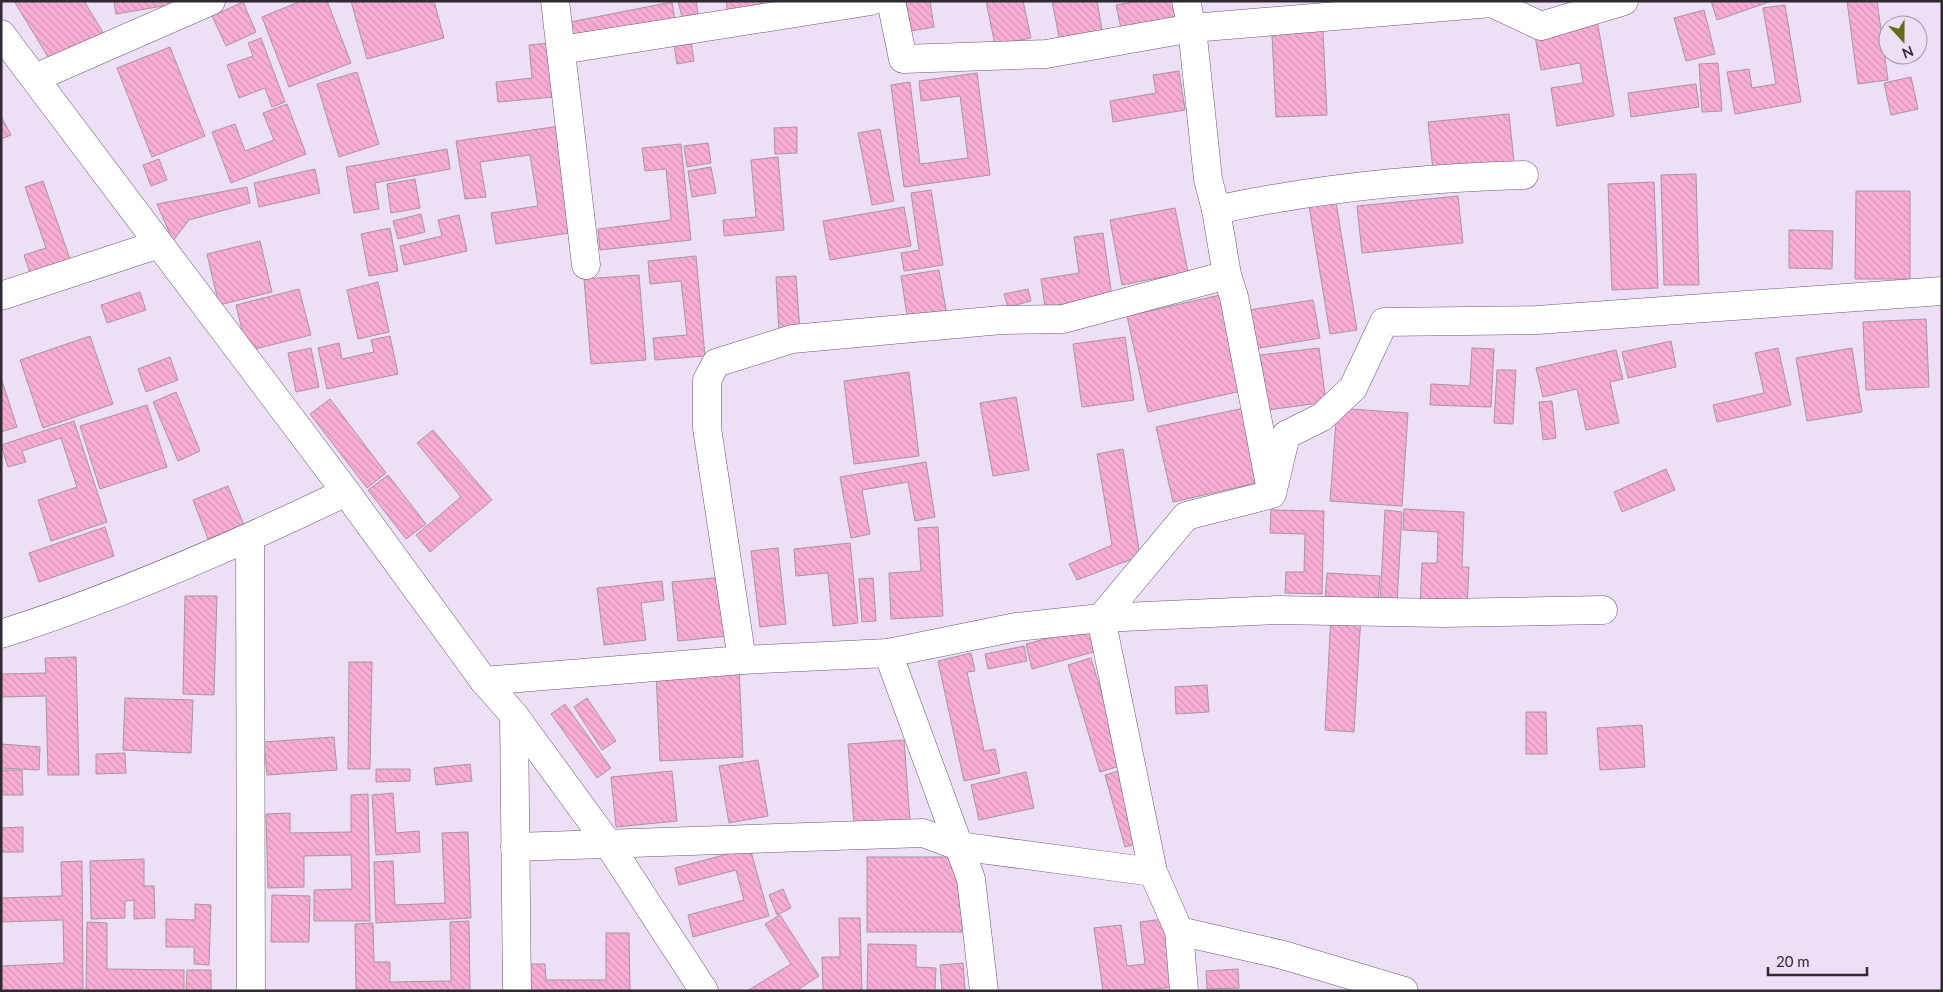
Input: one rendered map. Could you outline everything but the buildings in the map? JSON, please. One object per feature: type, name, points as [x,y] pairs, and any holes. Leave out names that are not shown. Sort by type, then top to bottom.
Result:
[{"type":"street","points":[[35,78],[211,1]]},
{"type":"street","points":[[555,1],[586,265]]},
{"type":"street","points":[[561,50],[871,1]]},
{"type":"street","points":[[891,1],[903,59],[1046,54],[1192,28],[1492,2],[1541,26],[1624,1]]},
{"type":"street","points":[[1186,1],[1192,28],[1208,179],[1216,210],[1226,275],[1234,297],[1272,494]]},
{"type":"street","points":[[1,34],[346,492],[484,681],[514,715],[609,845],[704,991]]},
{"type":"street","points":[[1216,210],[1294,194],[1444,177],[1524,175]]},
{"type":"street","points":[[1,296],[160,244]]},
{"type":"street","points":[[742,660],[707,428],[707,380],[716,363],[792,339],[1001,320],[1063,319],[1226,275]]},
{"type":"street","points":[[1272,494],[1286,435],[1322,417],[1353,388],[1384,322],[1536,320],[1942,291]]},
{"type":"street","points":[[1,634],[75,610],[250,538],[346,492]]},
{"type":"street","points":[[1101,618],[1186,516],[1272,494]]},
{"type":"street","points":[[250,538],[251,991]]},
{"type":"street","points":[[484,681],[742,660],[888,653],[1016,627],[1101,618],[1278,610],[1442,613],[1603,610]]},
{"type":"street","points":[[1101,618],[1153,872],[1179,931],[1184,991]]},
{"type":"street","points":[[888,653],[971,879],[984,991]]},
{"type":"street","points":[[514,715],[517,991]]},
{"type":"street","points":[[515,847],[922,833],[958,846],[1153,872]]},
{"type":"street","points":[[1179,931],[1283,955],[1404,991]]}]
